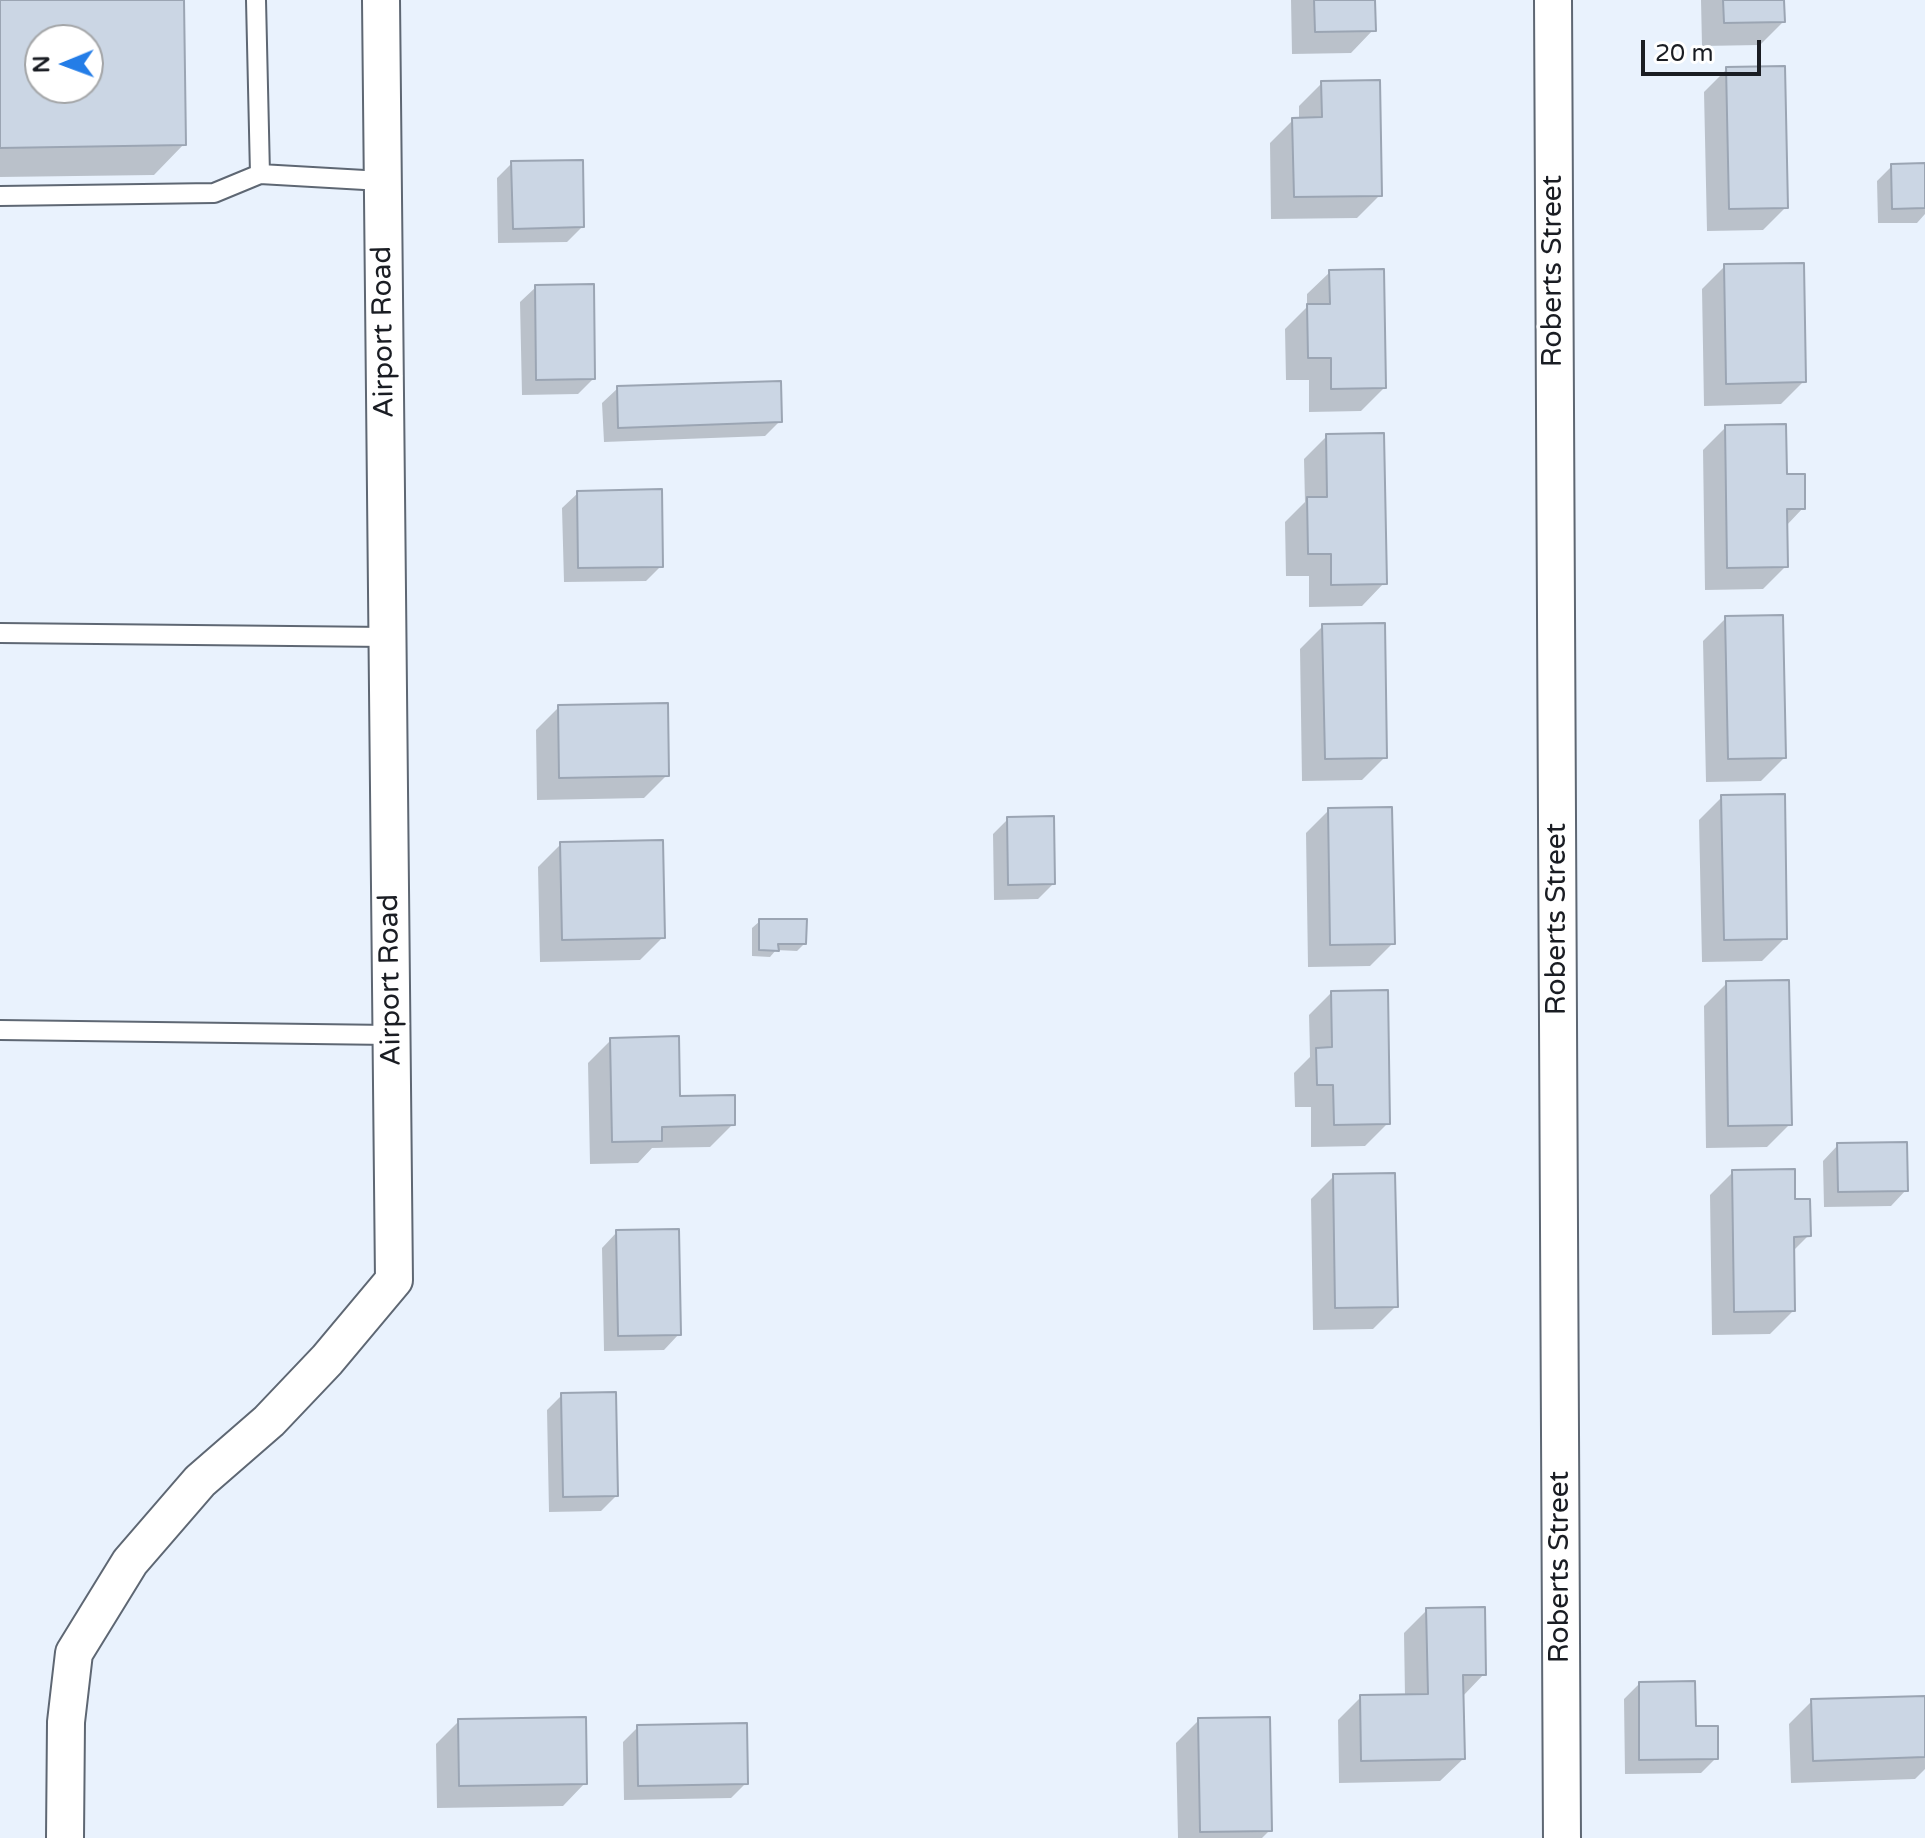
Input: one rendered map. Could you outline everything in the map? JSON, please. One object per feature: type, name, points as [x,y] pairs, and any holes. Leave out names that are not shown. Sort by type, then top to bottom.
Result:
[{"type":"street","name":"Airport Road","points":[[65,1838],[66,1722],[74,1653],[130,1562],[200,1481],[269,1421],[327,1360],[394,1280],[381,0]]},
{"type":"street","name":"Roberts Street","points":[[1553,0],[1562,1838]]},
{"type":"lane","points":[[256,0],[260,174]]},
{"type":"lane","points":[[0,196],[214,193],[260,174],[382,181]]},
{"type":"lane","points":[[0,633],[387,637]]},
{"type":"lane","points":[[0,1030],[391,1035]]},
{"type":"building","points":[[0,0],[184,0],[186,145],[0,148]]},
{"type":"building","points":[[1314,0],[1375,0],[1376,31],[1315,32]]},
{"type":"building","points":[[1723,0],[1784,0],[1785,22],[1724,23]]},
{"type":"building","points":[[1785,66],[1788,208],[1729,209],[1726,67]]},
{"type":"building","points":[[1380,80],[1382,196],[1294,197],[1292,118],[1322,117],[1321,81]]},
{"type":"building","points":[[583,160],[584,227],[513,229],[511,161]]},
{"type":"building","points":[[1925,163],[1925,208],[1892,209],[1891,164]]},
{"type":"building","points":[[1804,263],[1806,382],[1726,384],[1724,264]]},
{"type":"building","points":[[1384,269],[1386,388],[1331,389],[1331,358],[1308,358],[1307,304],[1330,304],[1329,270]]},
{"type":"building","points":[[594,284],[595,379],[536,380],[535,285]]},
{"type":"building","points":[[781,381],[782,422],[618,428],[617,386]]},
{"type":"building","points":[[1786,424],[1787,474],[1805,474],[1805,509],[1787,509],[1788,567],[1727,568],[1725,425]]},
{"type":"building","points":[[1384,433],[1387,584],[1331,585],[1331,554],[1308,554],[1307,497],[1327,497],[1326,434]]},
{"type":"building","points":[[662,489],[663,567],[578,568],[577,491]]},
{"type":"building","points":[[1783,615],[1786,758],[1728,759],[1725,616]]},
{"type":"building","points":[[1385,623],[1387,758],[1325,759],[1322,624]]},
{"type":"building","points":[[668,703],[669,776],[559,778],[558,705]]},
{"type":"building","points":[[1785,794],[1787,939],[1724,940],[1721,795]]},
{"type":"building","points":[[1392,807],[1395,944],[1330,945],[1328,808]]},
{"type":"building","points":[[1054,816],[1055,884],[1008,885],[1007,817]]},
{"type":"building","points":[[663,840],[665,938],[562,940],[560,842]]},
{"type":"building","points":[[759,919],[807,919],[806,944],[778,944],[779,951],[759,950]]},
{"type":"building","points":[[1789,980],[1792,1125],[1728,1126],[1726,981]]},
{"type":"building","points":[[1388,990],[1390,1124],[1334,1125],[1333,1085],[1317,1085],[1316,1048],[1332,1047],[1331,991]]},
{"type":"building","points":[[679,1036],[680,1096],[735,1095],[735,1125],[662,1127],[662,1141],[612,1142],[610,1038]]},
{"type":"building","points":[[1907,1142],[1908,1191],[1838,1192],[1837,1143]]},
{"type":"building","points":[[1795,1169],[1795,1199],[1810,1199],[1811,1236],[1794,1237],[1795,1311],[1734,1312],[1732,1170]]},
{"type":"building","points":[[1395,1173],[1398,1307],[1335,1308],[1333,1174]]},
{"type":"building","points":[[679,1229],[681,1335],[618,1336],[616,1230]]},
{"type":"building","points":[[616,1392],[618,1496],[563,1497],[561,1393]]},
{"type":"building","points":[[1485,1607],[1486,1675],[1463,1675],[1465,1759],[1361,1761],[1360,1695],[1428,1694],[1426,1608]]},
{"type":"building","points":[[1695,1681],[1696,1726],[1718,1726],[1718,1759],[1639,1760],[1639,1682]]},
{"type":"building","points":[[1925,1696],[1925,1757],[1813,1761],[1811,1699]]},
{"type":"building","points":[[586,1717],[587,1784],[459,1786],[458,1719]]},
{"type":"building","points":[[1270,1717],[1272,1831],[1200,1832],[1198,1718]]},
{"type":"building","points":[[747,1723],[748,1784],[638,1786],[637,1725]]}]
